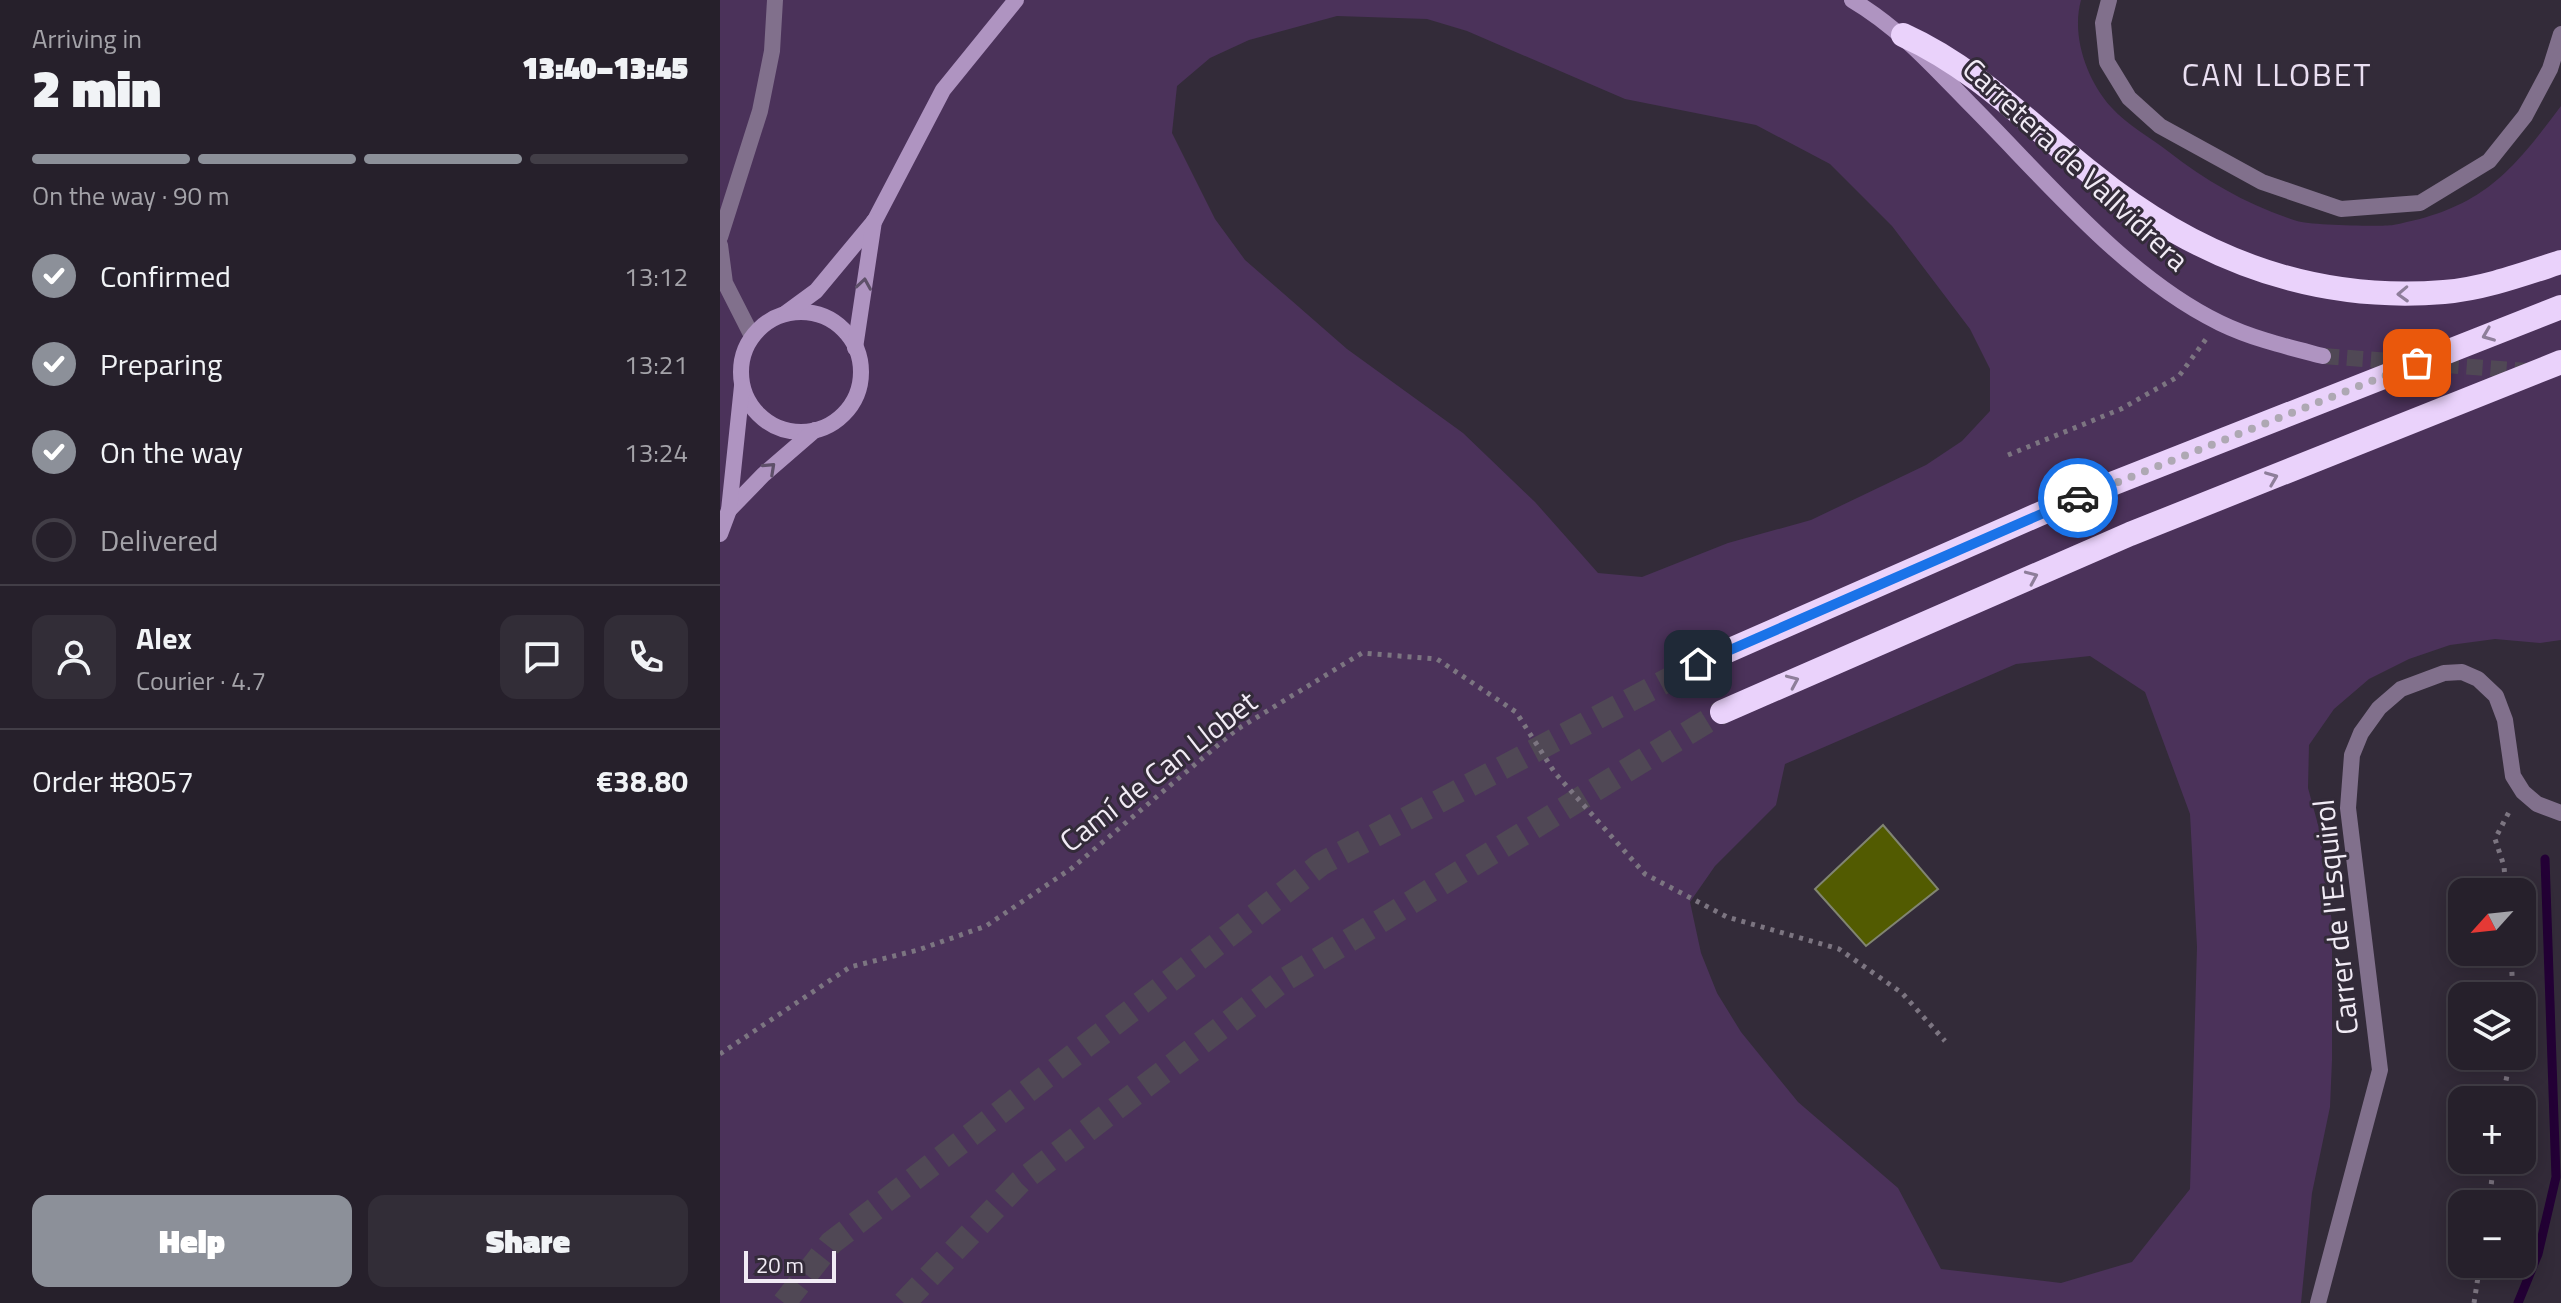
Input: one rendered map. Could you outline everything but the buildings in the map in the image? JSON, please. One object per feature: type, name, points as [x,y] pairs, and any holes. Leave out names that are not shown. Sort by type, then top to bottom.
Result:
[{"type":"highway","points":[[1903,35],[1944,53],[1974,74],[2095,177],[2152,218],[2197,245],[2265,273],[2373,295],[2447,292],[2561,262]]},
{"type":"highway","points":[[1698,664],[2076,498],[2561,307]]},
{"type":"highway","points":[[1722,712],[2130,534],[2561,362]]},
{"type":"main road","points":[[720,534],[729,510],[743,354],[752,336],[767,322],[786,313],[816,291],[875,220],[943,90],[1016,0]]},
{"type":"main road","name":"Carretera de Vallvidrera","points":[[1852,0],[1903,35],[2129,260],[2158,284],[2218,322],[2256,338],[2323,356]]},
{"type":"main road","points":[[855,348],[875,220]]},
{"type":"main road","points":[[729,510],[771,467],[815,430],[843,415],[854,400],[860,381],[860,361],[841,327],[824,316],[786,313]]},
{"type":"main road","points":[[742,384],[755,411],[770,424],[788,431],[815,430]]},
{"type":"street","points":[[720,237],[760,111],[772,51],[775,0]]},
{"type":"street","points":[[2109,0],[2103,23],[2107,62],[2129,98],[2205,154],[2262,182],[2341,209],[2420,203],[2489,161],[2525,116],[2550,69],[2561,34]]},
{"type":"street","points":[[720,245],[725,283],[752,336]]},
{"type":"street","name":"Carrer de l'Esquirol","points":[[2318,1303],[2380,1070],[2348,808],[2352,755],[2379,708],[2401,689],[2444,673],[2462,672],[2478,679],[2496,696],[2505,720],[2513,776],[2523,792]]},
{"type":"street","points":[[2523,792],[2537,804],[2561,813]]},
{"type":"path","points":[[2008,455],[2121,409],[2179,376],[2218,322]]},
{"type":"path","name":"Camí de Can Llobet","points":[[720,1054],[850,967],[918,950],[986,926],[1072,868],[1236,730],[1362,653],[1437,659],[1451,668],[1516,712],[1555,773],[1645,874],[1727,917],[1839,949],[1902,993],[1945,1041]]},
{"type":"path","points":[[2505,878],[2495,839],[2502,822],[2523,792]]},
{"type":"path","points":[[2474,1303],[2478,1278]]},
{"type":"shaded area","points":[[720,0],[2081,0],[2078,28],[2083,57],[2102,96],[2117,113],[2183,163],[2230,192],[2297,221],[2329,225],[2393,225],[2424,218],[2472,198],[2509,169],[2561,106],[2561,640],[2540,643],[2495,639],[2450,645],[2409,659],[2369,679],[2334,709],[2309,745],[2308,788],[2320,832],[2332,923],[2332,1060],[2330,1107],[2312,1193],[2301,1303],[720,1303]],"holes":[[[1337,16],[1427,19],[1467,31],[1625,99],[1756,125],[1830,164],[1892,226],[1970,329],[1990,369],[1990,411],[1962,441],[1926,465],[1811,520],[1728,543],[1642,577],[1598,573],[1535,502],[1463,433],[1347,349],[1245,260],[1215,219],[1172,133],[1177,86],[1210,58],[1249,40]],[[2090,656],[2145,692],[2190,814],[2197,947],[2190,1189],[2132,1262],[2061,1283],[1941,1269],[1898,1188],[1798,1102],[1741,1032],[1717,993],[1701,953],[1690,902],[1715,866],[1776,805],[1785,764],[2016,664]]]},
{"type":"waterway","points":[[2518,1303],[2538,1254],[2556,1177],[2545,859]]},
{"type":"tunnel","points":[[2323,356],[2527,371]]},
{"type":"tunnel","points":[[784,1303],[831,1243],[1321,864],[1698,664]]},
{"type":"tunnel","points":[[904,1303],[1020,1182],[1281,982],[1722,712]]},
{"type":"way so far","points":[[2078,498],[2417,363]]},
{"type":"district","name":"CAN LLOBET","points":[[2277,74]]},
{"type":"route","points":[[1698,664],[2078,498]]}]
